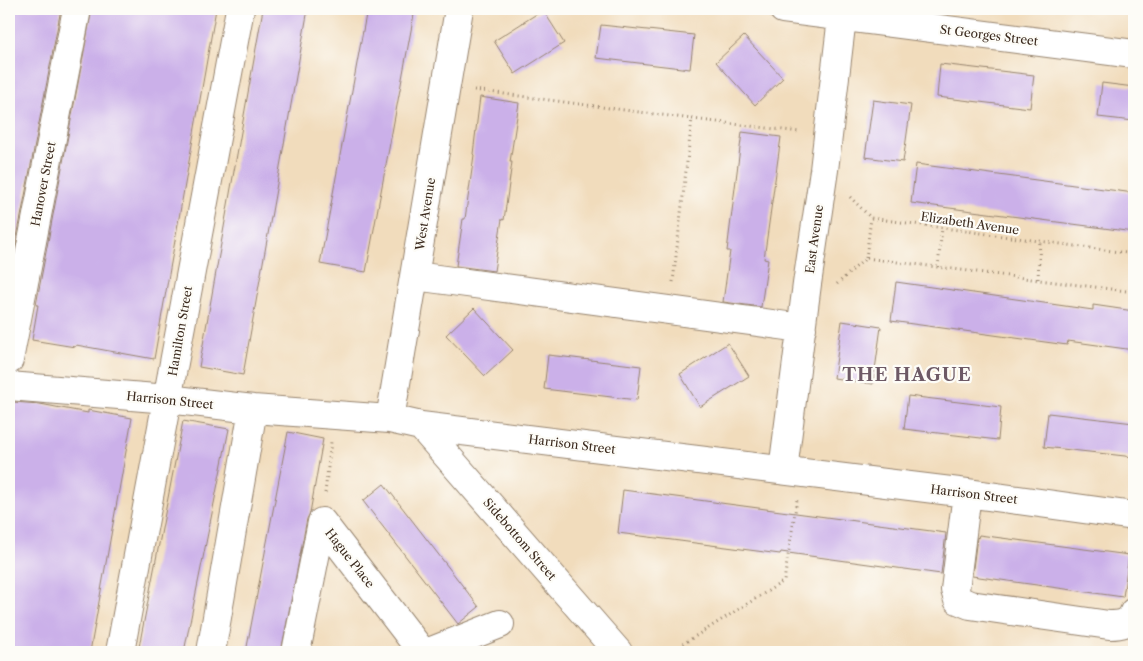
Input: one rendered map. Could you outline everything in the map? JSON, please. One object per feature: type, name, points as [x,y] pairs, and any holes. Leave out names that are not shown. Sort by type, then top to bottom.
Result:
[{"type":"street","name":"Hanover Street","points":[[9,360],[77,9]]},
{"type":"street","name":"Hamilton Street","points":[[120,652],[240,9]]},
{"type":"street","name":"West Avenue","points":[[390,419],[459,9]]},
{"type":"street","name":"St Georges Street","points":[[783,9],[843,12],[1134,54]]},
{"type":"street","name":"East Avenue","points":[[792,471],[802,328],[843,12]]},
{"type":"street","points":[[415,276],[802,328]]},
{"type":"street","name":"Harrison Street","points":[[9,386],[168,399],[253,409],[390,419],[421,426],[967,493],[1134,516]]},
{"type":"street","points":[[211,652],[253,409]]},
{"type":"street","name":"Sidebottom Street","points":[[421,426],[618,652]]},
{"type":"street","points":[[967,493],[955,590],[958,600],[970,605],[1109,625],[1121,625],[1127,622],[1134,616],[1134,612]]},
{"type":"street","name":"Hague Place","points":[[296,652],[322,522]]},
{"type":"street","name":"Hague Place","points":[[322,522],[422,652]]},
{"type":"street","points":[[429,652],[500,624]]},
{"type":"path","points":[[446,86],[828,135]]},
{"type":"path","points":[[670,310],[692,119]]},
{"type":"path","points":[[807,284],[832,289],[866,258],[870,218],[824,170]]},
{"type":"path","name":"Elizabeth Avenue","points":[[870,218],[1134,254]]},
{"type":"path","points":[[938,267],[942,228]]},
{"type":"path","points":[[1038,279],[1040,241]]},
{"type":"path","points":[[866,258],[1134,292]]},
{"type":"path","points":[[322,522],[334,414]]},
{"type":"path","points":[[670,652],[784,581],[792,471]]},
{"type":"building","points":[[9,9],[61,9],[9,279]]},
{"type":"building","points":[[92,9],[216,9],[154,359],[76,345],[75,347],[32,340],[38,305],[36,305]]},
{"type":"building","points":[[263,9],[308,9],[243,375],[199,367]]},
{"type":"building","points":[[367,9],[415,9],[366,272],[320,264]]},
{"type":"building","points":[[543,10],[564,43],[515,74],[494,41]]},
{"type":"building","points":[[601,25],[694,35],[690,69],[596,58]]},
{"type":"building","points":[[744,36],[783,78],[755,105],[716,62]]},
{"type":"building","points":[[940,64],[1034,75],[1030,108],[937,97]]},
{"type":"building","points":[[1102,83],[1134,87],[1134,121],[1098,117]]},
{"type":"building","points":[[480,97],[519,103],[504,220],[502,219],[494,271],[456,266],[463,219],[465,219]]},
{"type":"building","points":[[873,100],[911,105],[903,162],[865,157]]},
{"type":"building","points":[[742,132],[781,137],[764,259],[768,260],[761,307],[723,302],[730,251],[727,251]]},
{"type":"building","points":[[916,164],[1134,193],[1134,232],[911,203]]},
{"type":"building","points":[[896,282],[1093,310],[1093,305],[1134,311],[1134,350],[1068,341],[1067,345],[891,321]]},
{"type":"building","points":[[474,308],[513,350],[485,376],[446,335]]},
{"type":"building","points":[[842,321],[881,327],[873,384],[834,378]]},
{"type":"building","points":[[728,343],[749,376],[700,407],[680,374]]},
{"type":"building","points":[[548,355],[641,366],[637,400],[544,389]]},
{"type":"building","points":[[908,396],[1001,407],[998,440],[904,429]]},
{"type":"building","points":[[13,402],[40,404],[88,413],[88,410],[132,418],[90,652],[9,652],[9,426]]},
{"type":"building","points":[[1048,413],[1134,423],[1134,457],[1044,447]]},
{"type":"building","points":[[183,421],[229,429],[184,652],[138,652]]},
{"type":"building","points":[[288,432],[323,439],[310,513],[307,519],[281,652],[246,652]]},
{"type":"building","points":[[384,484],[479,607],[458,624],[363,501]]},
{"type":"building","points":[[623,490],[946,533],[941,574],[781,552],[780,554],[618,533]]},
{"type":"building","points":[[979,535],[1129,555],[1123,597],[972,576],[977,537]]},
{"type":"district","name":"THE HAGUE","points":[[907,375]]}]
